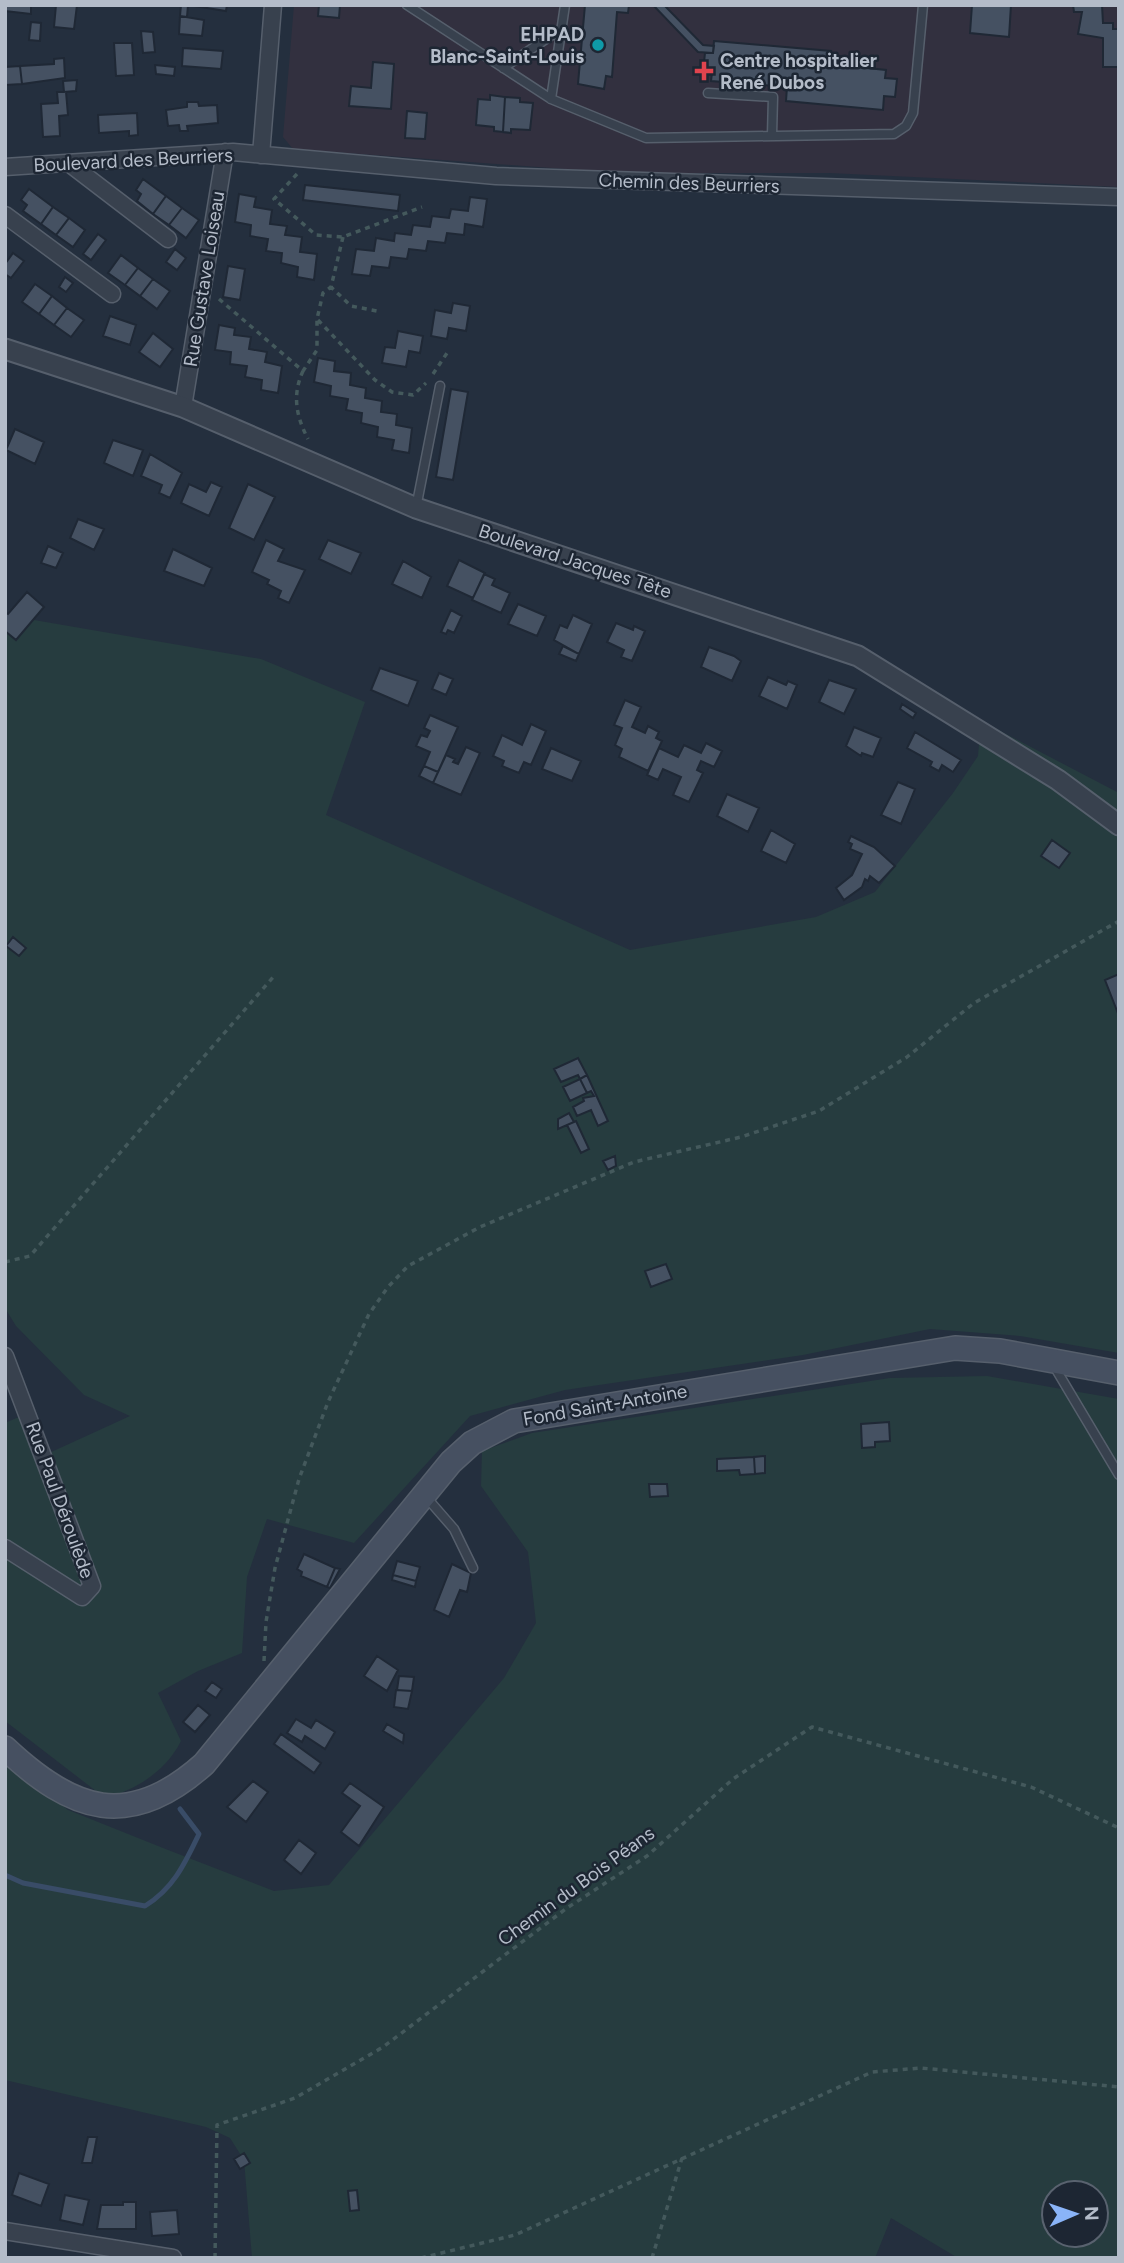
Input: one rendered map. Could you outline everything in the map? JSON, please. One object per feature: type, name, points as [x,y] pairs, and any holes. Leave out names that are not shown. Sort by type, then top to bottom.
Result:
[{"type":"main road","name":"Fond Saint-Antoine","points":[[5,1748],[30,1772],[63,1794],[112,1806],[146,1802],[164,1795],[204,1764],[423,1494],[462,1451],[514,1421],[933,1349],[981,1349],[1119,1373]]},
{"type":"street","points":[[261,155],[273,5]]},
{"type":"street","name":"Boulevard des Beurriers","points":[[5,167],[225,152],[261,155]]},
{"type":"street","name":"Rue Gustave Loiseau","points":[[183,407],[225,152]]},
{"type":"street","name":"Chemin des Beurriers","points":[[261,155],[496,176],[1119,197]]},
{"type":"street","points":[[70,164],[168,239]]},
{"type":"street","points":[[5,215],[112,294]]},
{"type":"street","name":"Boulevard Jacques Tête","points":[[5,349],[183,407],[416,508],[858,656],[1058,780],[1119,825]]},
{"type":"street","name":"Rue Paul Déroulède","points":[[5,1356],[92,1586],[82,1597],[5,1548]]},
{"type":"street","points":[[5,2231],[173,2258]]},
{"type":"lane","points":[[407,5],[551,99],[646,138],[894,134],[905,126],[913,113],[923,5]]},
{"type":"lane","points":[[551,99],[565,5]]},
{"type":"lane","points":[[503,68],[561,29]]},
{"type":"lane","points":[[708,93],[773,97],[772,135]]},
{"type":"lane","points":[[416,508],[440,386]]},
{"type":"lane","points":[[1051,1361],[1119,1475]]},
{"type":"lane","points":[[423,1494],[454,1529],[473,1568]]},
{"type":"path","points":[[298,160],[296,177],[274,199],[316,235],[343,237],[422,207]]},
{"type":"path","points":[[308,439],[296,409],[296,387],[317,350],[317,319],[323,293],[331,287],[343,237]]},
{"type":"path","points":[[331,287],[351,306],[377,311]]},
{"type":"path","points":[[202,296],[218,299],[303,371]]},
{"type":"path","points":[[317,319],[375,380],[391,392],[413,396],[427,383],[449,350]]},
{"type":"path","points":[[268,1687],[263,1657],[266,1622],[275,1568],[299,1479],[328,1402],[369,1314],[388,1287],[408,1266],[481,1227],[634,1162],[741,1137],[819,1111],[907,1057],[974,1003],[1119,921]]},
{"type":"path","points":[[5,1262],[30,1256],[275,975]]},
{"type":"path","name":"Chemin du Bois Péans","points":[[215,2258],[217,2125],[295,2098],[383,2046],[567,1908],[647,1856],[733,1779],[812,1727],[1031,1787],[1119,1828]]},
{"type":"path","points":[[421,2258],[515,2235],[872,2072],[894,2068],[1119,2087]]},
{"type":"path","points":[[652,2258],[682,2158]]},
{"type":"shaded area","name":"Centre hospitalier René Dubos","points":[[294,5],[1119,5],[1119,187],[829,173],[619,173],[293,149],[283,137]]},
{"type":"green space","points":[[5,615],[261,659],[365,702],[326,815],[630,950],[816,917],[875,892],[953,793],[978,756],[981,721],[1119,793],[1119,1353],[1020,1336],[930,1329],[803,1355],[565,1390],[470,1416],[354,1543],[267,1519],[247,1577],[242,1653],[198,1671],[158,1693],[181,1741],[175,1752],[149,1778],[128,1790],[105,1798],[5,1721],[5,1423],[21,1416],[36,1459],[130,1416],[84,1395],[16,1326],[5,1308]]},
{"type":"green space","points":[[987,1376],[1119,1399],[1119,2258],[958,2258],[891,2218],[875,2258],[252,2258],[244,2160],[230,2138],[206,2127],[5,2080],[5,1759],[68,1810],[163,1848],[274,1891],[329,1885],[504,1678],[536,1623],[528,1552],[481,1486],[482,1451],[532,1433],[890,1378]]},
{"type":"building","points":[[5,5],[31,5],[31,14],[5,11]]},
{"type":"building","points":[[56,5],[77,5],[74,29],[54,27]]},
{"type":"building","points":[[181,5],[188,5],[187,17],[180,16]]},
{"type":"building","points":[[188,5],[227,5],[226,11]]},
{"type":"building","points":[[319,5],[340,5],[339,18],[318,16]]},
{"type":"building","name":"EHPAD Blanc-Saint-Louis","points":[[585,5],[629,5],[628,13],[617,12],[612,77],[606,76],[604,89],[578,84]]},
{"type":"building","points":[[653,5],[664,5],[703,45],[714,46],[713,53],[698,52]]},
{"type":"building","points":[[972,5],[1011,5],[1009,37],[970,33]]},
{"type":"building","points":[[1073,5],[1102,5],[1103,23],[1113,23],[1113,29],[1119,29],[1119,67],[1103,67],[1103,38],[1078,34],[1082,12],[1074,12]]},
{"type":"building","points":[[180,16],[204,20],[202,36],[179,34]]},
{"type":"building","points":[[31,22],[41,23],[40,41],[29,40]]},
{"type":"building","points":[[141,31],[153,32],[155,52],[143,53]]},
{"type":"building","points":[[714,41],[831,51],[829,64],[886,70],[885,78],[897,79],[895,97],[884,96],[883,110],[786,101],[787,87],[711,81],[712,73],[703,72],[705,53],[713,53]]},
{"type":"building","points":[[114,43],[132,43],[134,75],[116,76]]},
{"type":"building","points":[[183,48],[223,51],[221,69],[182,66]]},
{"type":"building","points":[[64,58],[65,78],[22,84],[20,66],[54,64],[54,59]]},
{"type":"building","points":[[373,62],[394,64],[391,109],[349,106],[351,86],[371,88]]},
{"type":"building","points":[[155,65],[175,67],[174,76],[156,74]]},
{"type":"building","points":[[20,66],[22,84],[5,85],[5,67]]},
{"type":"building","points":[[77,80],[76,91],[64,92],[63,81]]},
{"type":"building","points":[[57,92],[66,92],[68,115],[59,116],[60,136],[43,137],[41,104],[58,103]]},
{"type":"building","points":[[490,95],[505,97],[503,132],[494,131],[494,127],[476,125],[478,99],[490,100]]},
{"type":"building","points":[[505,97],[520,98],[520,102],[533,103],[530,130],[511,129],[511,133],[503,132]]},
{"type":"building","points":[[187,102],[198,102],[199,106],[217,105],[218,123],[187,126],[188,131],[180,131],[179,125],[168,126],[166,110],[187,107]]},
{"type":"building","points":[[407,111],[427,113],[425,139],[405,138]]},
{"type":"building","points":[[137,113],[138,135],[129,136],[129,131],[99,133],[98,115]]},
{"type":"building","points":[[143,179],[166,196],[153,214],[137,201],[141,194],[136,190]]},
{"type":"building","points":[[305,185],[400,195],[398,211],[303,200]]},
{"type":"building","points":[[29,189],[53,207],[41,224],[23,211],[27,205],[21,200]]},
{"type":"building","points":[[239,194],[256,197],[254,207],[272,210],[270,224],[287,226],[285,235],[302,237],[300,252],[317,254],[314,280],[297,277],[298,267],[281,263],[282,253],[266,251],[268,239],[250,236],[251,225],[235,222]]},
{"type":"building","points":[[166,196],[182,208],[169,225],[153,214]]},
{"type":"building","points":[[470,197],[487,199],[483,227],[465,224],[464,235],[447,233],[445,243],[428,241],[426,251],[409,249],[407,259],[391,257],[389,268],[372,266],[370,276],[352,274],[356,249],[374,251],[376,238],[394,241],[395,233],[411,235],[413,225],[430,227],[432,216],[449,218],[451,209],[468,211]]},
{"type":"building","points":[[53,207],[69,218],[56,235],[41,224]]},
{"type":"building","points":[[182,208],[199,220],[186,238],[169,225]]},
{"type":"building","points":[[69,218],[85,230],[73,247],[56,235]]},
{"type":"building","points":[[98,234],[106,240],[91,260],[83,254]]},
{"type":"building","points":[[175,249],[186,258],[177,270],[166,262]]},
{"type":"building","points":[[13,253],[24,261],[11,278],[5,274],[5,264]]},
{"type":"building","points":[[121,255],[138,268],[125,285],[108,273]]},
{"type":"building","points":[[228,266],[245,269],[240,300],[223,297]]},
{"type":"building","points":[[138,268],[153,279],[140,296],[125,285]]},
{"type":"building","points":[[65,277],[73,283],[66,292],[59,287]]},
{"type":"building","points":[[153,279],[170,291],[157,309],[140,296]]},
{"type":"building","points":[[35,284],[52,296],[39,314],[22,302]]},
{"type":"building","points":[[52,296],[67,308],[54,325],[39,314]]},
{"type":"building","points":[[453,303],[470,306],[466,331],[449,328],[447,339],[431,336],[435,310],[451,313]]},
{"type":"building","points":[[67,308],[84,320],[71,337],[54,325]]},
{"type":"building","points":[[110,316],[136,325],[130,345],[103,336]]},
{"type":"building","points":[[219,325],[235,328],[234,335],[251,337],[249,349],[267,352],[265,362],[282,366],[278,393],[261,390],[262,380],[245,377],[247,366],[230,364],[231,352],[215,350]]},
{"type":"building","points":[[398,331],[423,336],[420,353],[409,351],[406,367],[382,363],[385,347],[395,348]]},
{"type":"building","points":[[153,333],[173,349],[160,367],[139,352]]},
{"type":"building","points":[[318,358],[335,361],[334,371],[351,373],[350,385],[366,388],[365,398],[382,401],[381,412],[397,414],[396,425],[412,428],[409,453],[392,450],[394,440],[377,437],[378,427],[361,423],[362,413],[346,410],[348,399],[330,396],[331,386],[314,382]]},
{"type":"building","points":[[451,389],[468,392],[453,480],[436,477]]},
{"type":"building","points":[[15,429],[44,442],[35,464],[6,450]]},
{"type":"building","points":[[113,440],[143,450],[133,476],[104,463]]},
{"type":"building","points":[[150,454],[182,473],[170,498],[159,493],[162,485],[141,476]]},
{"type":"building","points":[[211,482],[222,487],[209,516],[181,503],[189,484],[206,492]]},
{"type":"building","points":[[248,484],[275,497],[254,540],[229,528]]},
{"type":"building","points":[[78,519],[104,529],[94,550],[70,538]]},
{"type":"building","points":[[266,540],[284,549],[278,561],[305,570],[289,603],[278,598],[281,591],[267,584],[269,580],[252,572]]},
{"type":"building","points":[[328,540],[361,553],[351,574],[319,559]]},
{"type":"building","points":[[48,546],[63,553],[56,568],[41,563]]},
{"type":"building","points":[[173,549],[212,568],[204,586],[164,571]]},
{"type":"building","points":[[459,560],[485,573],[473,598],[447,586]]},
{"type":"building","points":[[403,561],[431,577],[422,598],[392,584]]},
{"type":"building","points":[[484,574],[495,579],[492,585],[510,593],[501,613],[472,600]]},
{"type":"building","points":[[27,592],[44,607],[16,640],[5,631],[5,612],[8,614]]},
{"type":"building","points":[[518,604],[546,616],[537,636],[508,624]]},
{"type":"building","points":[[451,610],[462,616],[454,633],[448,630],[446,634],[441,632]]},
{"type":"building","points":[[573,615],[592,624],[579,654],[554,640],[560,625],[567,628]]},
{"type":"building","points":[[616,623],[633,630],[634,626],[645,631],[632,661],[621,657],[624,650],[607,642]]},
{"type":"building","points":[[563,646],[579,654],[576,661],[559,654]]},
{"type":"building","points":[[709,647],[741,661],[732,681],[701,667]]},
{"type":"building","points":[[380,668],[418,681],[408,706],[371,690]]},
{"type":"building","points":[[439,673],[453,679],[446,695],[432,689]]},
{"type":"building","points":[[768,677],[786,685],[788,681],[797,685],[787,709],[759,696]]},
{"type":"building","points":[[829,680],[856,689],[844,714],[819,702]]},
{"type":"building","points":[[625,700],[641,707],[632,727],[645,733],[648,726],[659,732],[656,738],[662,741],[648,771],[619,757],[622,749],[615,745],[622,728],[614,725]]},
{"type":"building","points":[[902,704],[916,713],[913,718],[900,709]]},
{"type":"building","points":[[430,715],[458,727],[438,772],[424,766],[430,752],[416,746],[421,735],[427,737],[430,731],[424,728]]},
{"type":"building","points":[[531,724],[546,731],[531,765],[524,762],[519,773],[502,766],[504,761],[493,756],[502,735],[522,745]]},
{"type":"building","points":[[854,727],[881,738],[873,757],[862,753],[861,756],[846,746]]},
{"type":"building","points":[[915,732],[961,760],[953,772],[942,765],[939,771],[930,766],[932,762],[907,748]]},
{"type":"building","points":[[706,743],[722,751],[714,767],[701,761],[697,770],[703,773],[689,802],[673,795],[681,777],[663,769],[658,780],[647,775],[659,748],[678,757],[684,745],[701,753]]},
{"type":"building","points":[[466,747],[480,753],[461,795],[433,783],[446,755],[455,759],[453,762],[458,764]]},
{"type":"building","points":[[551,748],[581,761],[572,781],[542,769]]},
{"type":"building","points":[[424,766],[438,772],[433,783],[419,776]]},
{"type":"building","points":[[898,782],[915,789],[901,824],[881,815]]},
{"type":"building","points":[[727,794],[759,808],[748,832],[717,816]]},
{"type":"building","points":[[771,830],[795,844],[786,863],[761,851]]},
{"type":"building","points":[[851,836],[874,847],[895,866],[879,883],[870,876],[868,881],[865,879],[862,887],[844,900],[836,888],[852,875],[862,854],[850,849],[852,844],[848,842]]},
{"type":"building","points":[[1052,840],[1070,853],[1059,868],[1041,856]]},
{"type":"building","points":[[13,937],[26,948],[19,956],[6,946]]},
{"type":"building","points":[[1119,974],[1119,1016],[1105,980]]},
{"type":"building","points":[[578,1058],[587,1075],[580,1079],[578,1075],[561,1082],[554,1069]]},
{"type":"building","points":[[587,1075],[608,1121],[598,1126],[591,1110],[577,1116],[573,1107],[584,1101],[583,1098],[594,1096],[591,1091],[587,1093],[580,1079]]},
{"type":"building","points":[[580,1079],[587,1093],[570,1101],[563,1087]]},
{"type":"building","points":[[569,1113],[574,1122],[558,1129],[558,1119]]},
{"type":"building","points":[[576,1121],[589,1149],[581,1153],[567,1125]]},
{"type":"building","points":[[615,1156],[616,1166],[608,1170],[603,1161]]},
{"type":"building","points":[[666,1264],[672,1279],[651,1287],[645,1271]]},
{"type":"building","points":[[889,1422],[890,1441],[875,1442],[875,1447],[862,1448],[861,1424]]},
{"type":"building","points":[[765,1456],[765,1473],[755,1474],[754,1457]]},
{"type":"building","points":[[754,1457],[755,1474],[740,1475],[739,1470],[717,1471],[717,1459]]},
{"type":"building","points":[[649,1484],[667,1484],[668,1496],[650,1497]]},
{"type":"building","points":[[304,1554],[335,1568],[327,1587],[301,1576],[302,1572],[297,1569]]},
{"type":"building","points":[[397,1561],[420,1567],[416,1581],[393,1575]]},
{"type":"building","points":[[452,1564],[471,1573],[467,1592],[460,1590],[449,1617],[434,1610]]},
{"type":"building","points":[[335,1568],[340,1569],[330,1588],[327,1587]]},
{"type":"building","points":[[393,1575],[416,1581],[415,1587],[392,1580]]},
{"type":"building","points":[[377,1656],[398,1670],[387,1691],[364,1676]]},
{"type":"building","points":[[399,1676],[414,1677],[412,1691],[397,1690]]},
{"type":"building","points":[[212,1682],[222,1689],[216,1698],[205,1691]]},
{"type":"building","points":[[396,1690],[412,1691],[408,1709],[394,1707]]},
{"type":"building","points":[[198,1705],[210,1715],[195,1732],[183,1722]]},
{"type":"building","points":[[296,1719],[311,1728],[316,1720],[335,1732],[325,1749],[305,1736],[302,1742],[287,1733]]},
{"type":"building","points":[[387,1724],[404,1734],[403,1743],[383,1731]]},
{"type":"building","points":[[281,1734],[321,1763],[314,1773],[274,1744]]},
{"type":"building","points":[[253,1781],[268,1792],[246,1822],[227,1807]]},
{"type":"building","points":[[350,1783],[384,1807],[359,1846],[341,1832],[360,1806],[342,1793]]},
{"type":"building","points":[[299,1840],[316,1853],[301,1874],[284,1860]]},
{"type":"building","points":[[88,2137],[97,2137],[92,2163],[82,2163]]},
{"type":"building","points":[[244,2153],[250,2163],[240,2169],[234,2159]]},
{"type":"building","points":[[19,2173],[49,2184],[41,2206],[12,2195]]},
{"type":"building","points":[[357,2190],[359,2210],[350,2211],[348,2191]]},
{"type":"building","points":[[65,2195],[89,2200],[83,2225],[60,2220]]},
{"type":"building","points":[[123,2202],[136,2202],[136,2229],[97,2229],[101,2205],[123,2205]]},
{"type":"building","points":[[177,2210],[179,2234],[152,2236],[150,2212]]},
{"type":"waterway","points":[[5,1875],[23,1883],[145,1906],[171,1883],[199,1834],[180,1809]]},
{"type":"place","name":"EHPAD Blanc-Saint-Louis","points":[[598,45]]},
{"type":"place","name":"Centre hospitalier René Dubos","points":[[704,71]]}]
